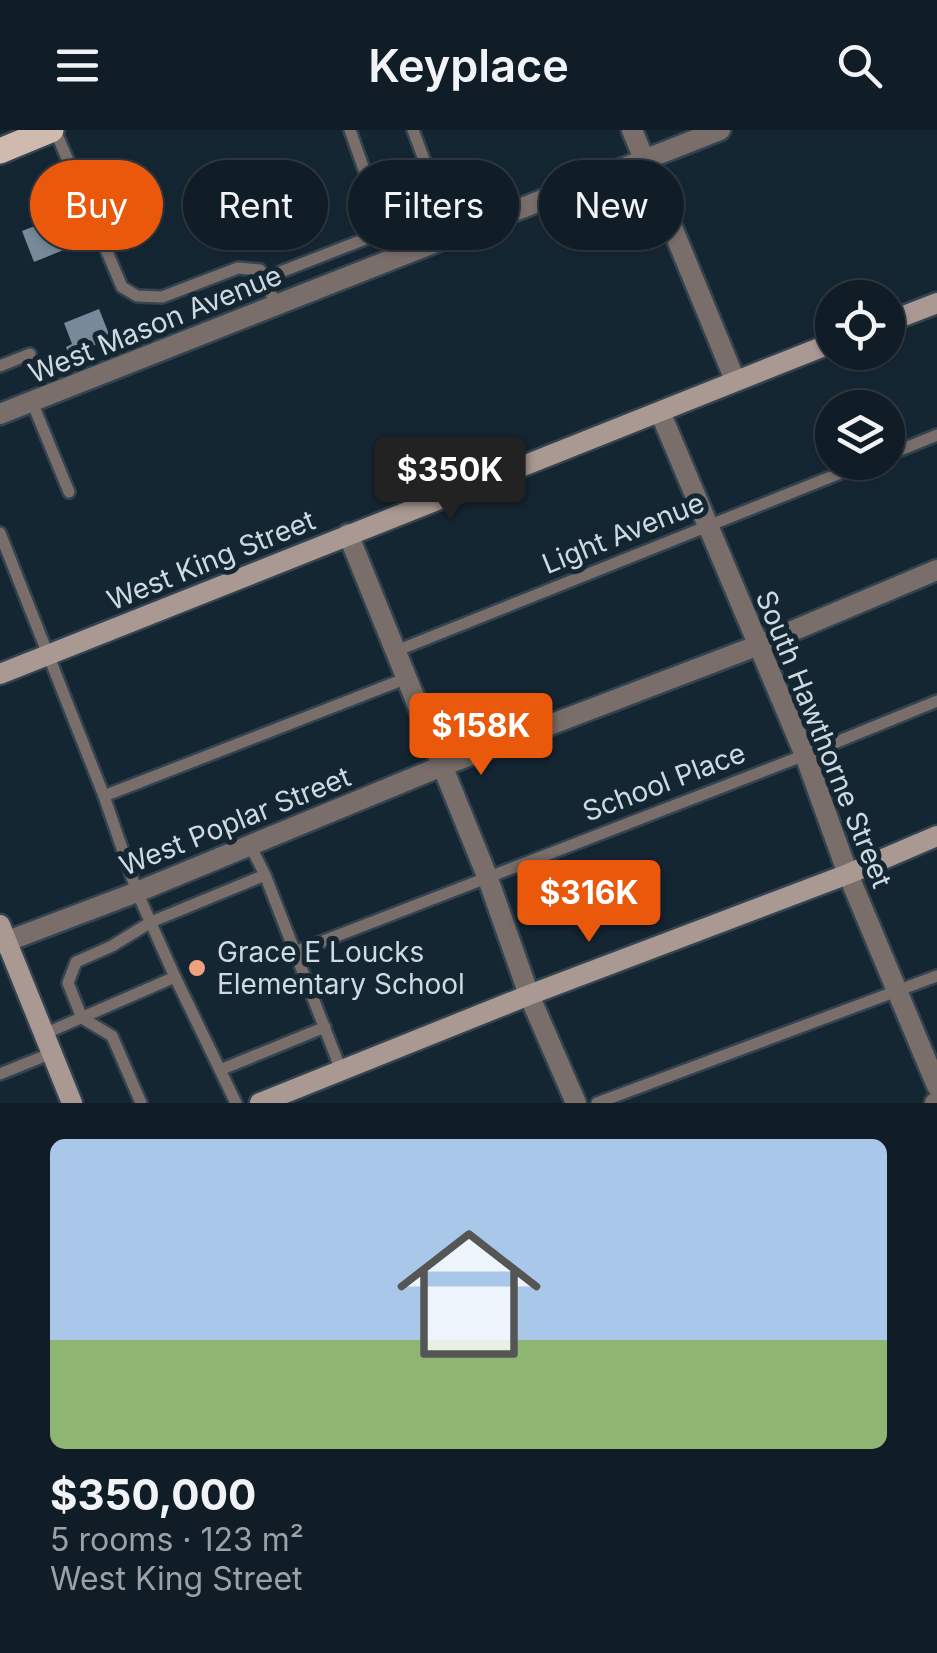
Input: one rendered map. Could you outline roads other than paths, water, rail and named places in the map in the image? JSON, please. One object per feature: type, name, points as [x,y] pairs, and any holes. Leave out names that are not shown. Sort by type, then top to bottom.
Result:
[{"type":"main road","points":[[7,142],[53,130]]},
{"type":"street","points":[[632,130],[735,380]]},
{"type":"street","name":"West Mason Avenue","points":[[1,412],[645,159],[687,136],[720,130]]},
{"type":"street","points":[[905,315],[937,303]]},
{"type":"street","name":"West King Street","points":[[0,674],[815,349]]},
{"type":"street","name":"South Hawthorne Street","points":[[660,412],[937,1086]]},
{"type":"street","points":[[348,534],[487,876],[528,995],[576,1103]]},
{"type":"street","name":"West Poplar Street","points":[[2,937],[137,892],[442,766],[759,645],[937,570]]},
{"type":"street","points":[[260,1103],[937,836]]},
{"type":"street","points":[[2,937],[72,1103]]},
{"type":"lane","points":[[53,130],[122,287],[136,296],[162,297],[238,268],[260,270],[276,306]]},
{"type":"lane","points":[[350,130],[361,160]]},
{"type":"lane","points":[[413,130],[424,160]]},
{"type":"lane","points":[[265,278],[348,246]]},
{"type":"lane","points":[[0,366],[30,354]]},
{"type":"lane","points":[[32,402],[69,492]]},
{"type":"lane","points":[[905,448],[937,435]]},
{"type":"lane","name":"Light Avenue","points":[[396,651],[823,480]]},
{"type":"lane","points":[[0,533],[104,796],[137,892],[236,1103]]},
{"type":"lane","points":[[104,796],[407,678]]},
{"type":"lane","name":"School Place","points":[[295,952],[937,701]]},
{"type":"lane","points":[[250,845],[341,1070]]},
{"type":"lane","points":[[141,1103],[112,1036],[82,1018],[68,983],[76,962],[151,922],[264,875]]},
{"type":"lane","points":[[597,1103],[937,976]]},
{"type":"lane","points":[[0,1074],[82,1018],[175,977]]},
{"type":"lane","points":[[220,1070],[325,1027]]},
{"type":"place","name":"Grace E Loucks Elementary School","points":[[197,968]]}]
